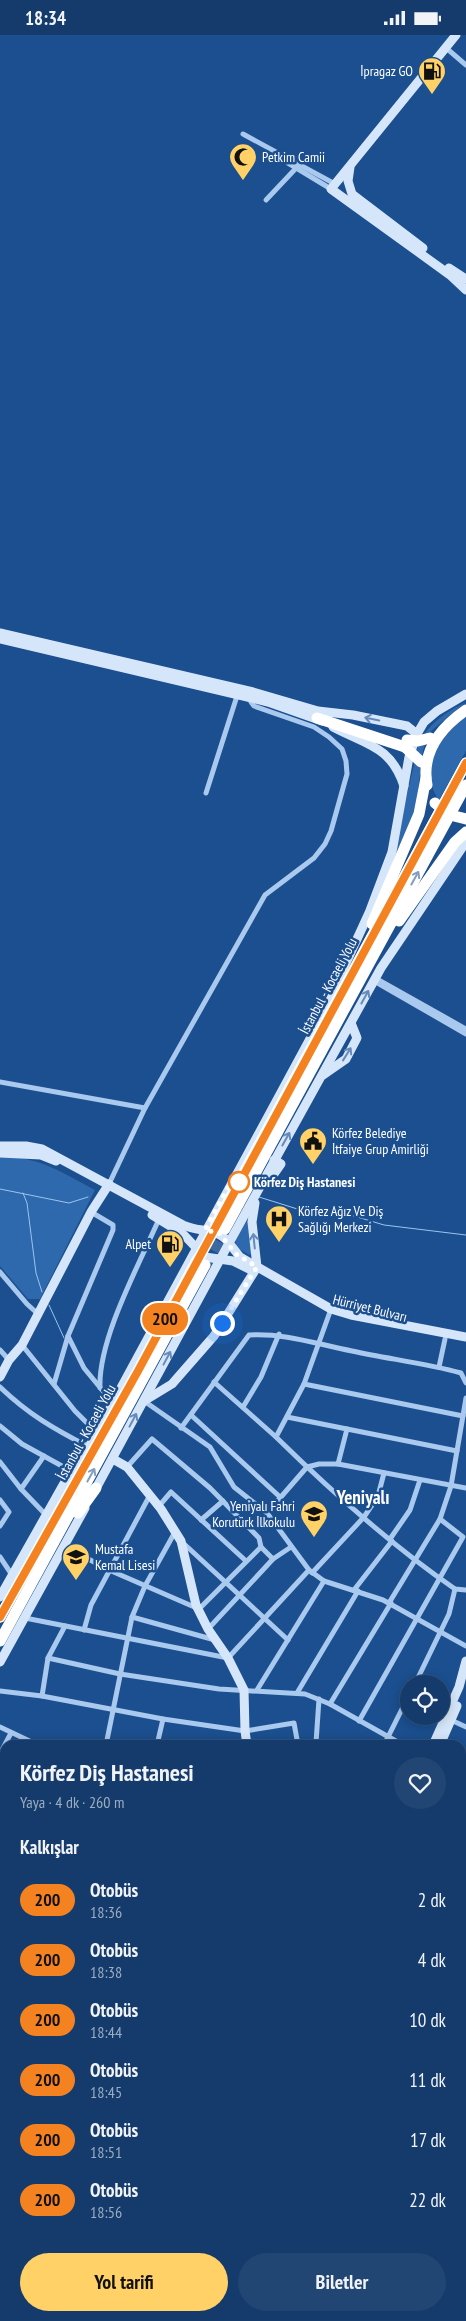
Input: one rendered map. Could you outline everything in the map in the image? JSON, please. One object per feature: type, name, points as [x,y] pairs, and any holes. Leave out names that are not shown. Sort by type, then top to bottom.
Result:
[{"type":"highway","points":[[350,725],[407,740],[418,741],[430,738],[464,712]]},
{"type":"highway","points":[[318,714],[405,747],[424,770],[430,794],[435,803],[450,815],[466,819]]},
{"type":"highway","points":[[356,966],[380,904],[419,814],[424,770],[430,750],[443,729]]},
{"type":"highway","name":"İstanbul - Kocaeli Yolu","points":[[352,983],[356,966],[466,763]]},
{"type":"highway","points":[[221,1227],[352,983],[466,785]]},
{"type":"highway","points":[[352,983],[455,842],[466,832]]},
{"type":"highway","name":"İstanbul - Kocaeli Yolu","points":[[1,1614],[201,1262],[123,1418],[19,1605]]},
{"type":"highway","points":[[25,1572],[89,1447]]},
{"type":"highway","points":[[0,1641],[19,1605],[37,1581],[82,1506],[96,1488]]},
{"type":"main road","points":[[333,186],[456,35]]},
{"type":"main road","points":[[352,164],[348,181],[352,194]]},
{"type":"main road","points":[[333,186],[352,194],[451,272],[466,288]]},
{"type":"main road","points":[[333,186],[451,272],[466,280]]},
{"type":"main road","points":[[0,633],[252,695],[318,714],[376,748],[392,760],[399,772],[404,788]]},
{"type":"main road","points":[[0,639],[237,696],[252,695]]},
{"type":"main road","points":[[402,725],[430,716],[466,695]]},
{"type":"main road","points":[[318,714],[353,715],[410,727],[417,734]]},
{"type":"main road","points":[[0,1597],[71,1471],[89,1447],[316,1026],[369,913],[392,852],[408,763],[417,734],[430,716]]},
{"type":"main road","points":[[392,760],[408,763]]},
{"type":"main road","points":[[374,979],[372,975],[374,970],[459,844],[466,837]]},
{"type":"main road","points":[[144,1401],[172,1384],[214,1336],[255,1269],[252,1215],[259,1194],[278,1162],[321,1076],[374,979],[466,842]]},
{"type":"main road","points":[[356,966],[369,913]]},
{"type":"main road","points":[[316,1026],[352,983]]},
{"type":"main road","points":[[321,1076],[348,1056],[357,1037],[350,1023]]},
{"type":"main road","name":"Hürriyet Bulvarı","points":[[0,1146],[26,1146],[42,1149],[108,1187],[183,1234],[205,1257],[234,1261],[255,1269]]},
{"type":"main road","name":"Hürriyet Bulvarı","points":[[0,1153],[40,1155],[183,1225],[197,1230],[219,1233],[236,1254],[255,1269],[329,1311],[445,1339],[466,1342]]},
{"type":"main road","points":[[0,1662],[113,1459],[220,1259],[278,1162]]},
{"type":"main road","points":[[0,1377],[9,1360],[22,1345],[91,1211],[108,1187]]},
{"type":"main road","name":"Hürriyet Bulvarı","points":[[329,1311],[466,1337]]},
{"type":"main road","points":[[113,1459],[127,1467],[159,1506],[180,1541],[198,1609],[208,1629],[228,1658],[244,1690],[246,1740]]},
{"type":"main road","points":[[435,1740],[459,1687],[466,1661]]},
{"type":"main road","points":[[442,1740],[466,1687]]},
{"type":"street","points":[[446,47],[466,65]]},
{"type":"street","points":[[298,166],[244,135],[333,186]]},
{"type":"street","points":[[266,200],[298,166]]},
{"type":"street","points":[[108,1187],[145,1108],[265,895],[314,858],[325,844],[345,782],[346,761],[342,749],[314,727],[254,706],[252,695]]},
{"type":"street","points":[[206,793],[237,696]]},
{"type":"street","points":[[374,979],[466,1029]]},
{"type":"street","points":[[374,979],[466,1035]]},
{"type":"street","points":[[0,1082],[145,1108]]},
{"type":"street","points":[[54,1384],[68,1335],[113,1230],[113,1225],[91,1211]]},
{"type":"street","points":[[100,1388],[100,1370],[115,1320],[159,1219]]},
{"type":"street","points":[[0,1272],[39,1315]]},
{"type":"street","points":[[276,1437],[304,1384],[329,1311]]},
{"type":"street","points":[[181,1427],[250,1335],[279,1334],[377,1357],[439,1367],[461,1373],[466,1383]]},
{"type":"street","points":[[243,1407],[261,1377],[279,1334]]},
{"type":"street","points":[[68,1335],[84,1368],[112,1402]]},
{"type":"street","points":[[439,1367],[445,1339]]},
{"type":"street","points":[[22,1345],[75,1411],[96,1432]]},
{"type":"street","points":[[0,1350],[9,1360]]},
{"type":"street","points":[[214,1382],[307,1467],[415,1560],[455,1589],[466,1591]]},
{"type":"street","points":[[304,1384],[463,1415]]},
{"type":"street","points":[[0,1387],[24,1410],[54,1430],[89,1447]]},
{"type":"street","points":[[330,1704],[440,1519],[451,1486],[466,1398]]},
{"type":"street","points":[[144,1401],[210,1447],[234,1487],[267,1513],[310,1571],[324,1581],[356,1590],[390,1603],[466,1646]]},
{"type":"street","points":[[191,1415],[280,1497]]},
{"type":"street","points":[[287,1417],[458,1451]]},
{"type":"street","points":[[0,1426],[22,1443],[71,1471]]},
{"type":"street","points":[[338,1464],[347,1429]]},
{"type":"street","points":[[127,1467],[152,1439],[196,1475],[223,1501],[259,1538],[261,1547],[273,1559]]},
{"type":"street","points":[[21,1489],[44,1456]]},
{"type":"street","points":[[0,1462],[21,1489],[47,1515]]},
{"type":"street","points":[[267,1513],[307,1467],[319,1464],[338,1464],[466,1488]]},
{"type":"street","points":[[25,1618],[228,1658],[264,1618],[364,1517],[378,1496],[384,1473]]},
{"type":"street","points":[[297,1693],[356,1590],[410,1510],[420,1480]]},
{"type":"street","points":[[159,1506],[171,1492],[246,1561]]},
{"type":"street","points":[[84,1630],[91,1605],[150,1495]]},
{"type":"street","points":[[0,1500],[8,1512],[0,1527]]},
{"type":"street","points":[[201,1520],[223,1501]]},
{"type":"street","points":[[359,1721],[441,1579],[463,1537],[440,1519]]},
{"type":"street","points":[[107,1740],[132,1617],[146,1586],[175,1532]]},
{"type":"street","points":[[180,1541],[288,1640]]},
{"type":"street","points":[[63,1546],[109,1570],[198,1609],[261,1547]]},
{"type":"street","points":[[208,1629],[273,1559],[291,1547]]},
{"type":"street","points":[[0,1557],[12,1575]]},
{"type":"street","points":[[257,1690],[324,1581]]},
{"type":"street","points":[[419,1675],[452,1608],[455,1589]]},
{"type":"street","points":[[132,1617],[216,1640]]},
{"type":"street","points":[[42,1696],[48,1658],[65,1626]]},
{"type":"street","points":[[48,1658],[120,1674],[219,1689],[297,1693],[330,1704],[394,1740]]},
{"type":"street","points":[[0,1691],[42,1696],[163,1719],[245,1731],[294,1723],[296,1740]]},
{"type":"street","points":[[316,1740],[319,1699]]},
{"type":"street","points":[[386,1740],[400,1713]]},
{"type":"street","points":[[158,1740],[163,1719]]},
{"type":"street","points":[[451,1720],[466,1727]]},
{"type":"street","points":[[0,1727],[27,1740]]},
{"type":"street","points":[[7,1740],[11,1733]]},
{"type":"shaded area","points":[[466,702],[431,731],[423,750],[416,809],[369,913],[395,847],[419,743],[433,724]]},
{"type":"shaded area","points":[[466,717],[466,751],[439,800],[433,789],[431,777],[431,765],[434,754],[447,732]]},
{"type":"shaded area","points":[[0,1157],[14,1157],[38,1162],[60,1171],[95,1190],[40,1299],[28,1299],[0,1266]]},
{"type":"shaded area","points":[[249,1218],[252,1254],[249,1255],[236,1247],[235,1239]]},
{"type":"waterway","points":[[0,1189],[69,1203],[88,1197]]},
{"type":"waterway","points":[[23,1193],[27,1203],[36,1273],[42,1292]]},
{"type":"waterway","points":[[259,1197],[307,1212],[354,1216],[384,1225],[466,1235]]},
{"type":"waterway","points":[[49,1305],[64,1338]]},
{"type":"tunnel","points":[[197,1260],[216,1224]]},
{"type":"tunnel","points":[[205,1265],[225,1229]]},
{"type":"bus line","name":"200","points":[[0,1617],[138,1371],[466,763]]},
{"type":"place","name":"İpragaz GO","points":[[432,95]]},
{"type":"place","name":"Petkim Camii","points":[[243,181]]},
{"type":"place","name":"Körfez Belediye İtfaiye Grup Amirliği","points":[[313,1165]]},
{"type":"place","name":"Körfez Diş Hastanesi","points":[[239,1182]]},
{"type":"place","name":"Körfez Ağız Ve Diş Sağlığı Merkezi","points":[[279,1243]]},
{"type":"place","name":"Alpet","points":[[170,1268]]},
{"type":"place","name":"Yeniyalı Fahri Korutürk İlkokulu","points":[[314,1538]]},
{"type":"place","name":"Mustafa Kemal Lisesi","points":[[76,1581]]},
{"type":"district","name":"Yeniyalı","points":[[363,1497]]},
{"type":"route","points":[[222,1323],[257,1267],[236,1254],[219,1233],[205,1230],[233,1178],[239,1182]]}]
